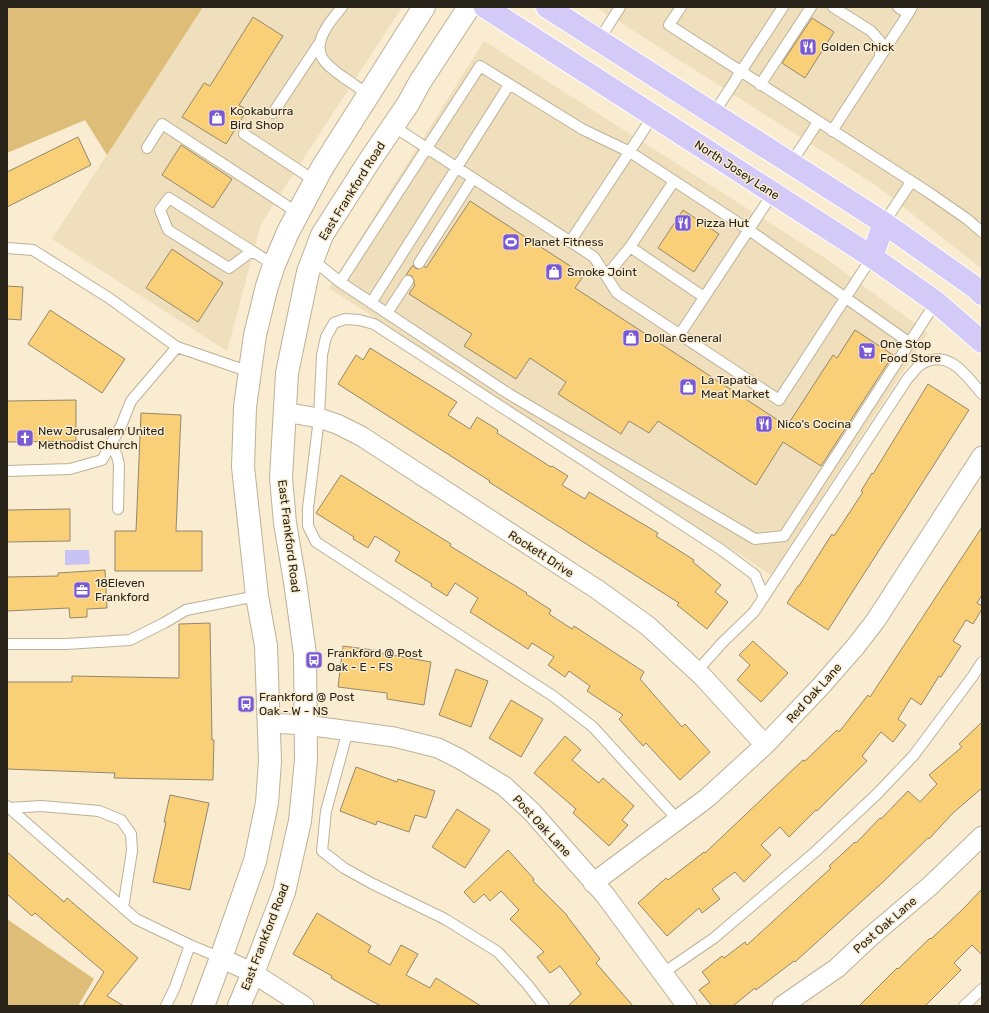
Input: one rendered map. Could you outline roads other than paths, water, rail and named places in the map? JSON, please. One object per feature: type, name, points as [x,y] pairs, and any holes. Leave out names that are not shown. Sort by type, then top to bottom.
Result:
[{"type":"main road","points":[[203,1006],[254,861],[267,803],[270,761],[266,646],[258,596],[243,467],[246,407],[255,335],[267,286],[274,265],[298,213],[315,181],[424,7]]},
{"type":"main road","name":"East Frankford Road","points":[[239,1006],[284,892],[300,821],[306,760],[305,654],[285,523],[281,478],[287,373],[308,272],[322,235],[408,104],[420,82],[469,7]]},
{"type":"main road","name":"North Josey Lane","points":[[484,7],[872,257],[936,302],[982,342]]},
{"type":"main road","points":[[547,7],[884,223],[976,288],[982,294]]},
{"type":"main road","points":[[872,257],[884,223]]},
{"type":"main road","points":[[283,245],[313,260]]},
{"type":"street","name":"Rockett Drive","points":[[284,412],[319,418],[337,424],[361,436],[598,590],[648,626],[697,671],[766,745]]},
{"type":"street","name":"Red Oak Lane","points":[[593,883],[707,798],[766,745],[821,686],[856,646],[876,620],[982,456]]},
{"type":"street","name":"Post Oak Lane","points":[[268,723],[306,725],[348,730],[394,737],[438,748],[504,786],[532,812],[605,895],[687,1006]]},
{"type":"street","name":"Post Oak Lane","points":[[782,1006],[837,968],[870,937],[930,886],[982,836]]},
{"type":"street","points":[[221,958],[253,973],[292,1003]]},
{"type":"lane","points":[[273,113],[320,42],[324,32],[342,7]]},
{"type":"lane","points":[[599,40],[620,7]]},
{"type":"lane","points":[[681,7],[669,25],[967,219],[982,232]]},
{"type":"lane","points":[[714,113],[783,7]]},
{"type":"lane","points":[[760,85],[810,7]]},
{"type":"lane","points":[[833,7],[871,31],[880,41],[880,56]]},
{"type":"lane","points":[[832,131],[910,10],[898,7]]},
{"type":"lane","points":[[320,42],[322,60],[328,66],[369,95]]},
{"type":"lane","points":[[340,282],[480,66],[582,129],[630,152],[749,230],[910,343]]},
{"type":"lane","points":[[371,303],[509,85]]},
{"type":"lane","points":[[570,242],[653,116]]},
{"type":"lane","points":[[791,163],[818,122]]},
{"type":"lane","points":[[147,148],[162,124],[298,213]]},
{"type":"lane","points":[[393,126],[594,257],[617,293],[780,400],[872,257]]},
{"type":"lane","points":[[244,134],[315,181]]},
{"type":"lane","points":[[420,263],[473,178]]},
{"type":"lane","points":[[606,276],[630,247],[674,181]]},
{"type":"lane","points":[[884,223],[910,182]]},
{"type":"lane","points":[[680,334],[773,193]]},
{"type":"lane","points":[[252,251],[229,268],[168,230],[160,210],[169,198],[274,265]]},
{"type":"lane","points":[[630,247],[704,297]]},
{"type":"lane","points":[[7,248],[33,250],[109,298],[177,347],[250,372]]},
{"type":"lane","points":[[313,260],[340,282],[509,394],[755,539],[784,536],[936,302]]},
{"type":"lane","points":[[387,313],[408,281]]},
{"type":"lane","points":[[678,820],[594,727],[553,696],[316,542],[308,526],[308,508],[319,418],[322,355],[326,337],[334,324],[345,319],[359,320],[374,324],[720,549],[755,576],[764,597]]},
{"type":"lane","points":[[7,471],[70,468],[102,460],[111,445],[131,401],[177,347]]},
{"type":"lane","points":[[697,671],[722,643],[754,612],[908,378],[920,365],[938,358],[949,360],[966,375],[982,394]]},
{"type":"lane","points":[[111,445],[117,456],[119,465],[118,509]]},
{"type":"lane","points":[[7,644],[66,644],[130,640],[186,610],[258,596]]},
{"type":"lane","points":[[663,973],[714,938],[815,852],[877,794],[914,755],[982,662]]},
{"type":"lane","points":[[348,730],[326,811],[322,851],[344,868],[370,883],[445,919],[498,952],[528,984],[544,1006]]},
{"type":"lane","points":[[8,807],[41,806],[99,811],[122,820],[131,834],[132,851],[123,908]]},
{"type":"lane","points":[[8,807],[136,919],[221,958]]},
{"type":"lane","points":[[166,1006],[175,987],[190,945]]},
{"type":"lane","points":[[964,1006],[982,990]]},
{"type":"place","name":"Golden Chick","points":[[808,47]]},
{"type":"place","name":"Kookaburra Bird Shop","points":[[217,118]]},
{"type":"place","name":"Pizza Hut","points":[[683,223]]},
{"type":"place","name":"Planet Fitness","points":[[511,242]]},
{"type":"place","name":"Smoke Joint","points":[[554,272]]},
{"type":"place","name":"Dollar General","points":[[631,338]]},
{"type":"place","name":"One Stop Food Store","points":[[867,351]]},
{"type":"place","name":"La Tapatia Meat Market","points":[[688,387]]},
{"type":"place","name":"Nico's Cocina","points":[[764,424]]},
{"type":"place","name":"New Jerusalem United Methodist Church","points":[[25,438]]},
{"type":"place","name":"18Eleven Frankford","points":[[82,590]]},
{"type":"place","name":"Frankford @ Post Oak - E - FS","points":[[314,660]]},
{"type":"place","name":"Frankford @ Post Oak - W - NS","points":[[246,704]]}]
